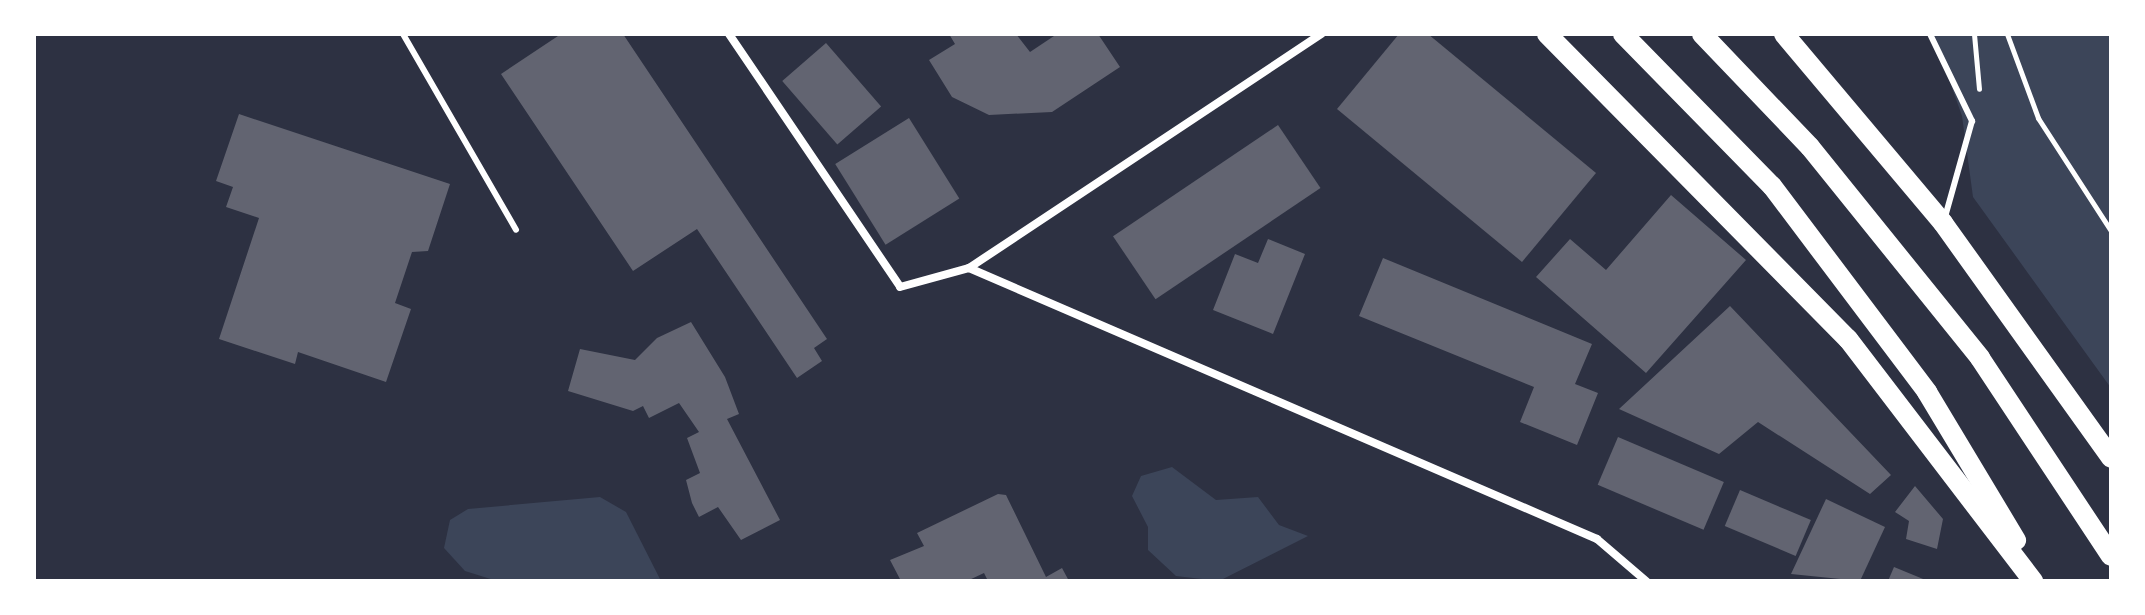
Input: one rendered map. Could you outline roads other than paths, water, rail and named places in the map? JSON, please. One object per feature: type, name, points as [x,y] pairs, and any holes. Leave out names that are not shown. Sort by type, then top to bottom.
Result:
[{"type":"main road","points":[[1547,34],[1848,339],[2033,581]]},
{"type":"main road","points":[[1623,34],[1772,186],[1927,392],[2040,581]]},
{"type":"main road","points":[[1702,34],[1810,147],[1980,358],[2111,556]]},
{"type":"main road","points":[[1784,34],[1943,223],[2111,458]]},
{"type":"street","points":[[729,34],[900,287],[969,268],[1321,34]]},
{"type":"street","points":[[969,268],[1597,539],[1646,581]]},
{"type":"lane","points":[[403,34],[516,230]]},
{"type":"lane","points":[[1930,34],[1972,121],[1943,223]]}]
